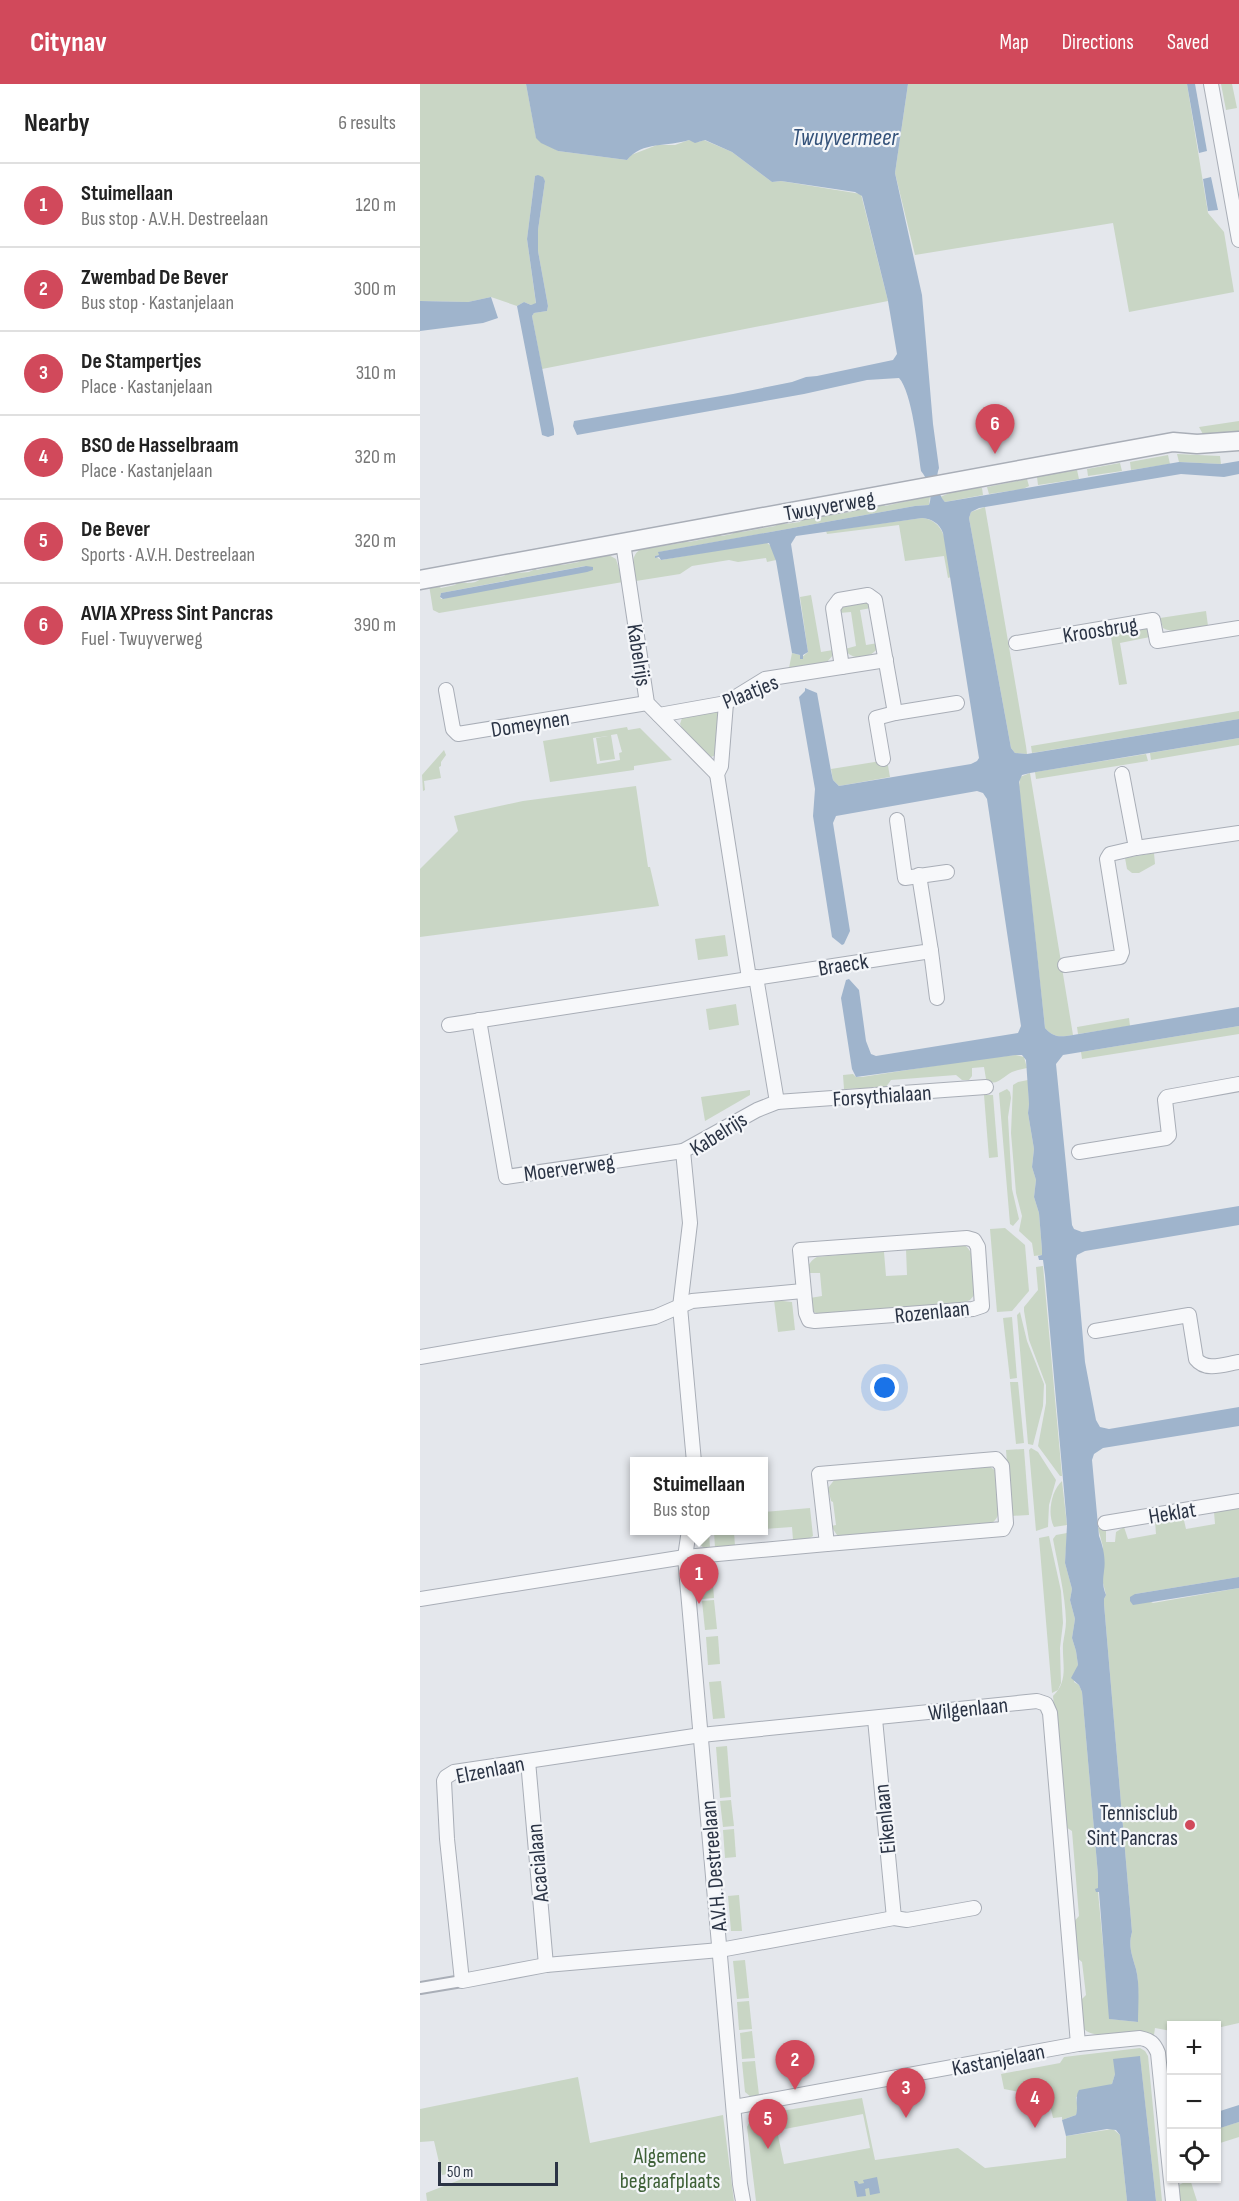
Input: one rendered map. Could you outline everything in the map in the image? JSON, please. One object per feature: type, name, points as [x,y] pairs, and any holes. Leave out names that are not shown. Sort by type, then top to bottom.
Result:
[{"type":"street","points":[[1211,84],[1239,240]]},
{"type":"street","name":"Twuyverweg","points":[[420,580],[1173,442],[1197,444],[1239,441]]},
{"type":"street","name":"Kabelrijs","points":[[623,543],[647,703],[717,774]]},
{"type":"street","points":[[842,667],[833,608],[839,600],[868,595],[875,600],[895,713]]},
{"type":"street","name":"Kroosbrug","points":[[1016,643],[1153,620],[1157,641],[1239,628]]},
{"type":"street","name":"Plaatjes","points":[[659,715],[726,703],[765,679],[886,660]]},
{"type":"street","name":"Domeynen","points":[[446,690],[453,729],[458,734],[647,703]]},
{"type":"street","points":[[726,703],[721,766],[717,774],[752,978],[777,1102]]},
{"type":"street","points":[[883,759],[876,718],[957,703]]},
{"type":"street","points":[[1122,774],[1136,848]]},
{"type":"street","points":[[897,820],[905,878],[947,872]]},
{"type":"street","points":[[1065,965],[1120,957],[1122,952],[1107,859],[1110,854],[1239,833]]},
{"type":"street","points":[[919,875],[937,998]]},
{"type":"street","name":"Braeck","points":[[752,978],[931,951]]},
{"type":"street","points":[[449,1025],[752,978]]},
{"type":"street","name":"Moerverweg","points":[[479,1020],[506,1177],[682,1151]]},
{"type":"street","points":[[1079,1152],[1166,1138],[1169,1135],[1165,1100],[1167,1097],[1239,1084]]},
{"type":"street","name":"Forsythialaan","points":[[777,1102],[986,1087]]},
{"type":"street","name":"Kabelrijs","points":[[680,1307],[690,1222],[682,1151],[757,1110],[777,1102]]},
{"type":"street","name":"Rozenlaan","points":[[967,1238],[974,1240],[978,1247],[982,1306],[973,1309],[815,1321],[809,1320],[806,1313],[803,1291],[800,1250],[967,1238]]},
{"type":"street","points":[[420,1358],[655,1317],[692,1301],[803,1291]]},
{"type":"street","points":[[680,1307],[693,1457]]},
{"type":"street","points":[[1095,1331],[1189,1315],[1196,1359],[1200,1364],[1207,1367],[1239,1362]]},
{"type":"street","points":[[420,1599],[549,1581],[685,1557],[1003,1528],[1006,1523],[1002,1466],[996,1459],[819,1474],[827,1544]]},
{"type":"street","name":"Heklat","points":[[1105,1523],[1239,1501]]},
{"type":"street","name":"A.V.H. Destreelaan","points":[[688,1535],[685,1557],[743,2201]]},
{"type":"street","name":"Wilgenlaan","points":[[701,1735],[1037,1701],[1046,1704],[1050,1713],[1078,2044]]},
{"type":"street","name":"Eikenlaan","points":[[875,1719],[894,1918]]},
{"type":"street","name":"Elzenlaan","points":[[462,1981],[447,1839],[444,1781],[446,1777],[454,1772],[701,1735]]},
{"type":"street","name":"Acacialaan","points":[[528,1761],[546,1965]]},
{"type":"street","points":[[420,1988],[546,1965],[720,1950],[894,1918],[907,1920],[974,1908]]},
{"type":"street","name":"Kastanjelaan","points":[[734,2107],[1078,2044],[1148,2039],[1154,2044],[1158,2053],[1173,2201]]},
{"type":"green space","points":[[420,84],[526,84],[536,137],[558,151],[627,160],[631,155],[657,145],[675,145],[689,140],[699,142],[704,140],[732,152],[772,182],[781,181],[861,194],[888,301],[542,369],[532,316],[534,313],[547,311],[548,306],[538,251],[538,230],[545,181],[541,176],[535,176],[527,239],[536,304],[531,305],[524,302],[517,306],[491,297],[468,302],[420,301]]},
{"type":"green space","points":[[908,84],[1187,84],[1208,213],[1224,232],[1234,292],[1129,312],[1113,223],[915,255],[895,173]]},
{"type":"green space","points":[[1221,84],[1232,84],[1237,108],[1226,110]]},
{"type":"green space","points":[[1239,421],[1239,434],[1204,436],[1199,427]]},
{"type":"green space","points":[[1177,454],[1220,456],[1221,464],[1179,462]]},
{"type":"green space","points":[[1168,455],[1170,464],[1131,470],[1130,462]]},
{"type":"green space","points":[[1120,463],[1122,471],[1088,476],[1087,469]]},
{"type":"green space","points":[[1077,470],[1079,479],[1038,485],[1037,477]]},
{"type":"green space","points":[[1027,479],[1029,486],[1023,489],[989,494],[987,487]]},
{"type":"green space","points":[[982,488],[983,495],[945,502],[940,497],[952,492]]},
{"type":"green space","points":[[930,496],[929,505],[659,552],[659,555],[655,556],[661,560],[766,542],[772,547],[776,560],[767,562],[766,558],[738,562],[729,560],[692,566],[680,574],[636,581],[633,563],[635,554],[650,545],[651,548],[689,542],[714,537],[716,534],[722,536],[732,534],[737,529],[742,532],[775,526],[781,522],[785,524],[800,522],[802,517],[813,519],[829,513],[833,515]]},
{"type":"green space","points":[[985,507],[1027,754],[1015,753],[1011,748],[969,518],[971,512]]},
{"type":"green space","points":[[922,518],[938,525],[946,540],[951,577],[948,578],[944,556],[905,561],[899,525],[827,534],[826,531]]},
{"type":"green space","points":[[605,553],[616,559],[623,582],[439,613],[433,610],[429,585],[436,584],[441,588],[457,583],[472,583],[480,579],[579,562],[582,557]],"holes":[[[585,566],[588,568],[441,599],[440,597],[441,593]]]},
{"type":"green space","points":[[811,595],[821,652],[833,650],[833,655],[827,662],[789,668],[792,653],[800,655],[800,659],[808,652],[800,597]]},
{"type":"green space","points":[[866,601],[871,608],[860,610],[866,645],[878,643],[877,649],[865,657],[856,657],[845,649],[856,646],[851,612],[839,613],[846,605]]},
{"type":"green space","points":[[1206,611],[1208,626],[1185,630],[1173,631],[1163,628],[1160,618]]},
{"type":"green space","points":[[1145,627],[1150,632],[1150,637],[1120,643],[1127,684],[1119,685],[1110,631]]},
{"type":"green space","points":[[718,710],[720,713],[716,755],[711,757],[683,730],[680,724],[683,715]]},
{"type":"green space","points":[[1239,711],[1239,719],[1032,753],[1031,746]]},
{"type":"green space","points":[[627,727],[628,730],[640,728],[672,760],[634,766],[634,770],[550,782],[543,741]],"holes":[[[617,734],[622,752],[619,753],[620,760],[597,764],[593,738],[608,736],[596,738],[600,761],[615,759],[611,735]]]},
{"type":"green space","points":[[1239,738],[1239,745],[1151,760],[1150,753]]},
{"type":"green space","points":[[444,750],[446,755],[439,767],[441,778],[424,781],[425,790],[423,791],[422,775]]},
{"type":"green space","points":[[1146,754],[1148,761],[1036,779],[1035,772]]},
{"type":"green space","points":[[887,760],[890,777],[839,786],[833,780],[831,769]]},
{"type":"green space","points":[[1030,773],[1073,1035],[1057,1036],[1045,1028],[1019,787],[1020,777]]},
{"type":"green space","points":[[636,786],[648,867],[650,867],[659,906],[420,937],[420,869],[458,831],[454,816],[523,801]]},
{"type":"green space","points":[[1154,853],[1155,864],[1139,873],[1132,873],[1127,869],[1125,858]]},
{"type":"green space","points":[[725,935],[728,956],[698,960],[695,939]]},
{"type":"green space","points":[[736,1004],[739,1025],[709,1030],[706,1009]]},
{"type":"green space","points":[[1129,1018],[1130,1026],[1078,1034],[1077,1027]]},
{"type":"green space","points":[[1239,1026],[1239,1034],[1082,1059],[1081,1052]]},
{"type":"green space","points":[[1016,1055],[1024,1057],[1027,1068],[1012,1072],[996,1082],[986,1079],[984,1067],[972,1068],[972,1076],[969,1080],[962,1080],[956,1075],[891,1080],[886,1087],[844,1089],[843,1075],[853,1074],[856,1077],[862,1077]]},
{"type":"green space","points":[[1028,1080],[1028,1113],[1034,1149],[1032,1167],[1036,1180],[1034,1197],[1039,1213],[1042,1250],[1042,1255],[1034,1256],[1032,1243],[1019,1231],[1022,1216],[1016,1193],[1011,1133],[1013,1085]]},
{"type":"green space","points":[[1007,1089],[1011,1098],[1008,1117],[1012,1189],[1019,1219],[1013,1226],[1010,1224],[999,1093]]},
{"type":"green space","points":[[750,1090],[750,1095],[705,1121],[701,1097]]},
{"type":"green space","points":[[984,1095],[993,1095],[998,1157],[989,1158]]},
{"type":"green space","points":[[1005,1228],[1025,1245],[1029,1291],[1012,1311],[997,1312],[990,1229]]},
{"type":"green space","points":[[962,1244],[971,1252],[974,1266],[975,1294],[970,1300],[961,1304],[819,1315],[813,1311],[810,1298],[822,1296],[820,1273],[808,1273],[808,1270],[812,1260],[817,1257],[882,1251],[884,1252],[886,1276],[907,1275],[906,1249]]},
{"type":"green space","points":[[1043,1266],[1062,1476],[1038,1446],[1046,1403],[1046,1385],[1029,1340],[1024,1311],[1024,1307],[1038,1290],[1036,1267]]},
{"type":"green space","points":[[774,1300],[792,1302],[795,1330],[778,1332]]},
{"type":"green space","points":[[1020,1312],[1027,1341],[1044,1384],[1043,1406],[1033,1445],[1028,1444],[1017,1315]]},
{"type":"green space","points":[[1012,1317],[1017,1378],[1010,1379],[1003,1318]]},
{"type":"green space","points":[[1010,1382],[1018,1382],[1024,1443],[1016,1444]]},
{"type":"green space","points":[[1031,1448],[1038,1452],[1056,1480],[1049,1505],[1048,1527],[1036,1531],[1029,1450]]},
{"type":"green space","points":[[1024,1449],[1029,1515],[1011,1516],[1006,1450]]},
{"type":"green space","points":[[989,1466],[996,1471],[1000,1499],[999,1513],[992,1523],[845,1536],[837,1535],[831,1526],[836,1525],[833,1502],[828,1488],[835,1479]]},
{"type":"green space","points":[[1062,1481],[1067,1525],[1054,1527],[1051,1503]]},
{"type":"green space","points":[[1239,1507],[1239,1577],[1135,1594],[1153,1603],[1239,1588],[1239,2023],[1221,2027],[1221,2021],[1167,2021],[1167,2030],[1155,2028],[1154,2035],[1095,2034],[1082,2026],[1078,2003],[1086,1995],[1082,1962],[1075,1956],[1072,1924],[1079,1916],[1072,1831],[1063,1825],[1057,1715],[1055,1715],[1053,1696],[1063,1678],[1066,1621],[1063,1590],[1053,1539],[1056,1535],[1067,1533],[1065,1563],[1072,1589],[1070,1600],[1075,1619],[1072,1638],[1078,1665],[1074,1682],[1079,1685],[1082,1692],[1098,1875],[1098,1889],[1096,1889],[1110,2019],[1138,2022],[1138,1982],[1130,1946],[1132,1932],[1104,1604],[1106,1595],[1102,1579],[1103,1547],[1098,1528],[1106,1527],[1106,1542],[1115,1542],[1116,1532],[1124,1527],[1128,1539],[1156,1534],[1155,1521],[1183,1516],[1186,1529],[1215,1524],[1214,1512]]},
{"type":"green space","points":[[810,1508],[813,1536],[808,1539],[793,1540],[792,1527],[768,1529],[768,1512]]},
{"type":"green space","points":[[695,1535],[709,1535],[710,1548],[704,1548],[697,1542]]},
{"type":"green space","points":[[714,1535],[734,1535],[735,1546],[715,1548]]},
{"type":"green space","points":[[1049,1536],[1061,1591],[1063,1623],[1060,1648],[1061,1683],[1058,1690],[1052,1693],[1039,1538]]},
{"type":"green space","points":[[712,1569],[714,1598],[702,1599],[700,1570]]},
{"type":"green space","points":[[714,1600],[717,1629],[705,1630],[702,1601]]},
{"type":"green space","points":[[718,1636],[720,1664],[708,1665],[706,1637]]},
{"type":"green space","points":[[721,1681],[725,1718],[713,1719],[709,1682]]},
{"type":"green space","points":[[727,1746],[731,1797],[720,1798],[716,1747]]},
{"type":"green space","points":[[731,1800],[734,1826],[723,1827],[720,1801]]},
{"type":"green space","points":[[734,1829],[736,1857],[725,1858],[723,1830]]},
{"type":"green space","points":[[739,1895],[742,1931],[731,1931],[728,1896]]},
{"type":"green space","points":[[745,1960],[749,1998],[737,1999],[733,1961]]},
{"type":"green space","points":[[749,2001],[752,2029],[739,2030],[737,2002]]},
{"type":"green space","points":[[752,2031],[755,2058],[742,2059],[740,2033]]},
{"type":"green space","points":[[1140,2048],[1148,2056],[1162,2201],[1156,2201],[1140,2057],[1115,2074],[1112,2084],[1076,2097],[1078,2110],[1076,2115],[1062,2120],[1062,2117],[1053,2118],[1047,2092],[1025,2097],[1019,2092],[1004,2089],[1001,2074],[1060,2063],[1064,2057]]},
{"type":"green space","points":[[755,2061],[759,2095],[751,2097],[745,2092],[742,2062]]},
{"type":"green space","name":"Algemene begraafplaats","points":[[578,2077],[590,2143],[723,2115],[734,2201],[427,2201],[426,2193],[462,2179],[461,2172],[442,2175],[434,2141],[420,2142],[420,2109]]},
{"type":"green space","points":[[862,2098],[875,2160],[958,2148],[985,2168],[1066,2158],[1066,2136],[1113,2129],[1120,2135],[1127,2201],[756,2201],[747,2127],[750,2121],[749,2116]],"holes":[[[863,2114],[870,2148],[784,2164],[774,2116],[782,2115],[785,2129]]]},
{"type":"green space","points":[[1239,2122],[1239,2137],[1221,2143],[1221,2127]]},
{"type":"green space","points":[[1191,2183],[1197,2201],[1180,2201],[1179,2185]]},
{"type":"water","name":"Twuyvermeer","points":[[526,84],[908,84],[895,173],[922,295],[939,468],[937,481],[945,502],[1179,462],[1221,464],[1239,461],[1239,474],[1224,477],[1181,474],[979,508],[971,512],[969,518],[1011,748],[1015,753],[1027,754],[1239,719],[1239,738],[1030,773],[1022,775],[1019,782],[1045,1028],[1054,1035],[1064,1036],[1239,1007],[1239,1026],[1063,1055],[1056,1064],[1074,1229],[1082,1232],[1239,1206],[1239,1225],[1085,1251],[1077,1255],[1076,1259],[1085,1362],[1096,1420],[1100,1427],[1109,1429],[1239,1407],[1239,1426],[1103,1448],[1094,1454],[1092,1460],[1099,1536],[1105,1566],[1104,1604],[1132,1932],[1130,1946],[1138,1982],[1138,2022],[1109,2019],[1099,1892],[1095,1889],[1098,1888],[1098,1875],[1082,1692],[1079,1685],[1071,1678],[1078,1665],[1072,1638],[1075,1619],[1070,1600],[1072,1589],[1065,1563],[1067,1525],[1045,1275],[1043,1260],[1039,1260],[1038,1256],[1042,1255],[1042,1250],[1039,1213],[1034,1197],[1036,1180],[1032,1167],[1034,1149],[1028,1113],[1026,1060],[1022,1055],[1016,1055],[856,1077],[852,1069],[841,998],[846,980],[849,979],[859,990],[866,1041],[871,1054],[876,1056],[1018,1033],[1021,1026],[987,799],[983,793],[977,791],[836,816],[833,823],[850,931],[842,945],[832,937],[813,816],[815,789],[799,697],[805,688],[817,693],[833,780],[839,786],[971,764],[979,758],[943,533],[935,522],[922,518],[796,536],[791,544],[808,652],[803,655],[803,659],[800,659],[800,655],[792,653],[776,561],[769,543],[661,560],[659,557],[655,558],[659,555],[658,552],[929,505],[930,492],[921,471],[908,395],[899,378],[867,380],[804,394],[577,435],[573,426],[574,421],[733,394],[893,360],[897,354],[888,301],[862,196],[855,192],[781,181],[772,182],[732,152],[705,140],[695,143],[689,140],[648,147],[633,154],[627,160],[558,151],[536,138]]},
{"type":"water","points":[[1187,84],[1195,84],[1207,151],[1199,153]]},
{"type":"water","points":[[538,175],[545,181],[538,230],[538,251],[548,306],[547,311],[534,313],[532,316],[554,429],[554,435],[548,437],[542,435],[517,306],[524,302],[531,305],[536,303],[527,239],[535,176]]},
{"type":"water","points":[[1211,177],[1218,210],[1208,211],[1203,179]]},
{"type":"water","points":[[491,297],[498,318],[483,323],[420,331],[420,301],[468,302]]},
{"type":"water","points":[[586,566],[593,567],[593,570],[443,599],[440,597],[441,593]]},
{"type":"water","points":[[1239,1577],[1239,1588],[1133,1605],[1130,1601],[1130,1597],[1135,1594]]},
{"type":"water","points":[[1140,2056],[1156,2201],[1127,2201],[1120,2135],[1116,2130],[1107,2129],[1066,2136],[1062,2120],[1076,2115],[1079,2090],[1112,2084],[1115,2074],[1113,2059]]},
{"type":"water","points":[[1239,2105],[1239,2122],[1221,2128],[1221,2111]]},
{"type":"water","points":[[877,2177],[880,2193],[870,2195],[869,2188],[865,2189],[866,2196],[857,2197],[854,2181],[859,2184],[864,2183],[863,2180]]},
{"type":"place","name":"AVIA XPress Sint Pancras","points":[[995,454]]},
{"type":"place","name":"Stuimellaan","points":[[699,1604]]},
{"type":"place","name":"Tennisclub Sint Pancras","points":[[1190,1825]]},
{"type":"place","name":"Zwembad De Bever","points":[[795,2090]]},
{"type":"place","name":"De Stampertjes","points":[[906,2118]]},
{"type":"place","name":"BSO de Hasselbraam","points":[[1035,2128]]},
{"type":"place","name":"De Bever","points":[[768,2149]]}]
